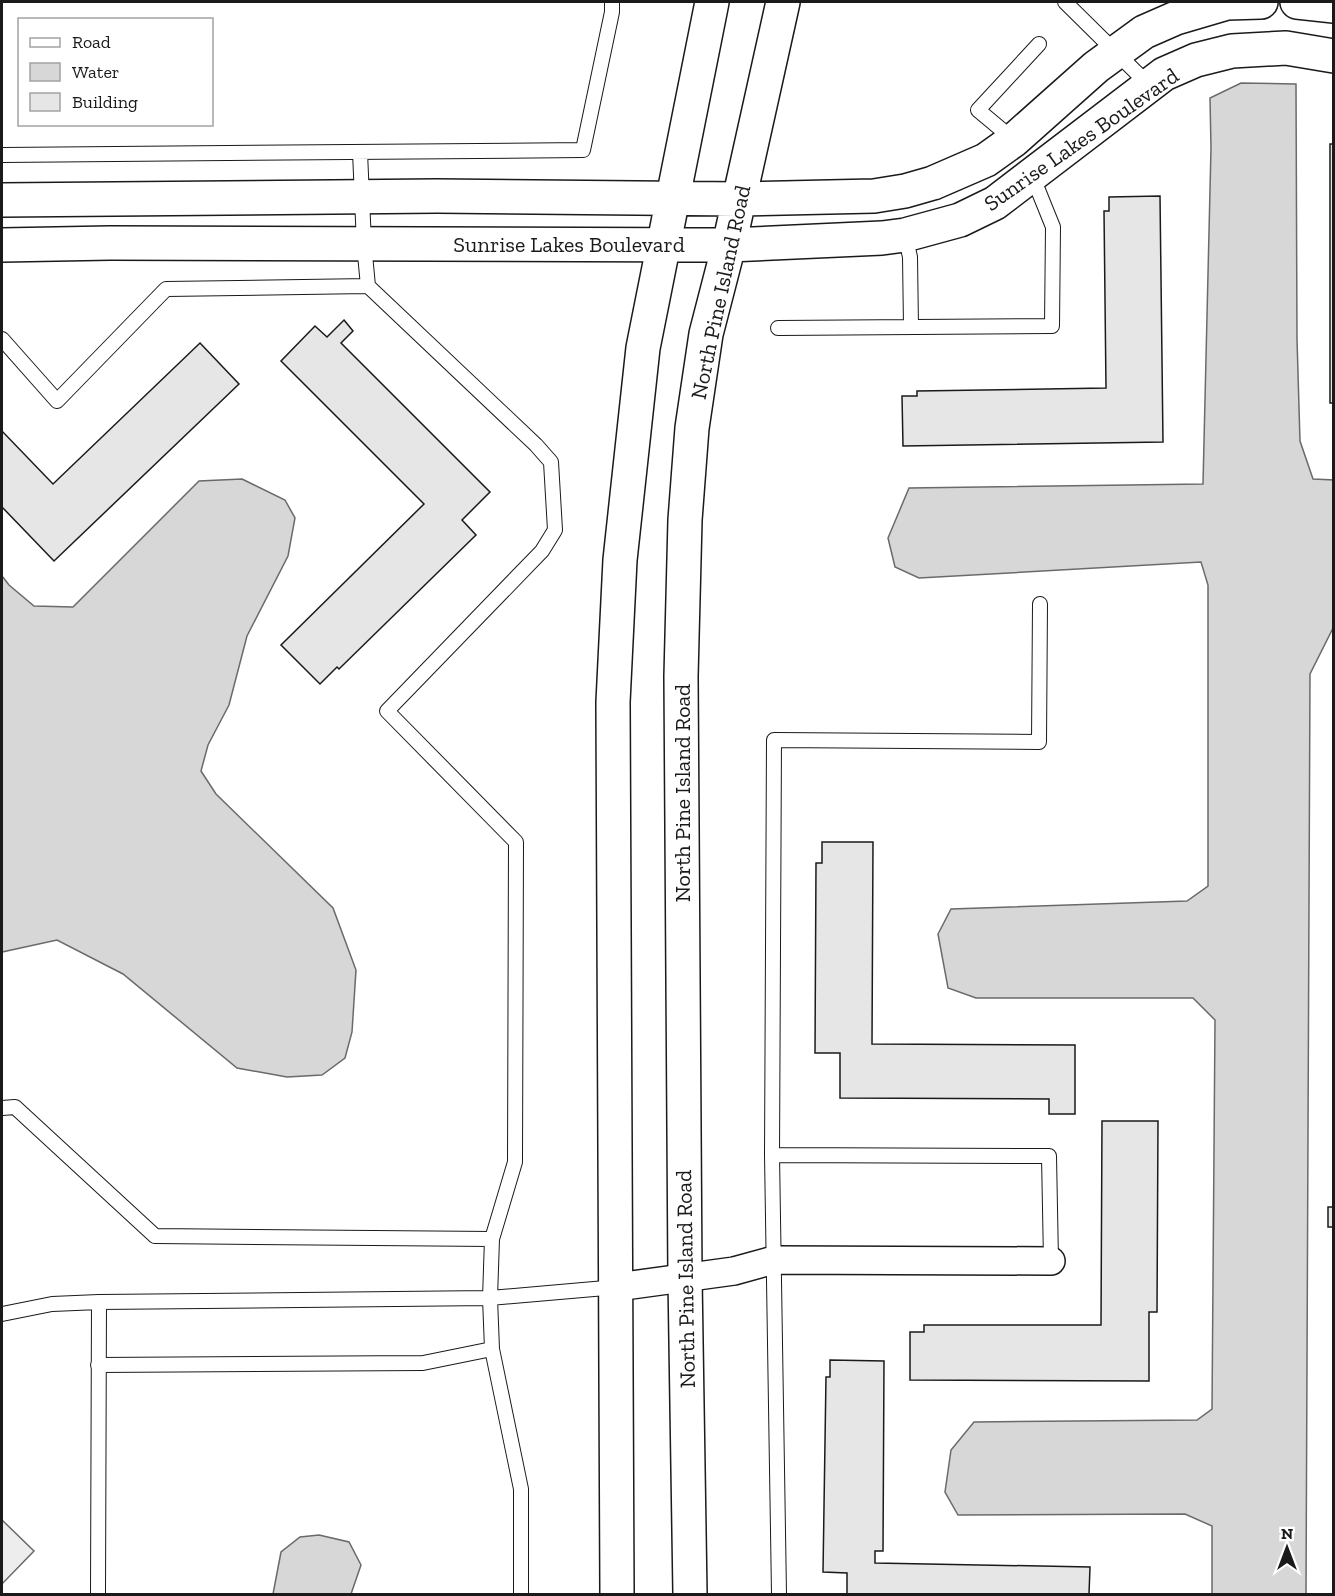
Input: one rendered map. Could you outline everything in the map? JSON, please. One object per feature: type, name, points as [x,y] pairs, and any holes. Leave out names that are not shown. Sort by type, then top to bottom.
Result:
[{"type":"main road","points":[[617,1594],[614,690],[620,560],[643,348],[712,2]]},
{"type":"main road","name":"North Pine Island Road","points":[[690,1594],[685,1278],[681,676],[685,520],[692,428],[706,334],[729,245],[783,2]]},
{"type":"main road","name":"Sunrise Lakes Boulevard","points":[[2,200],[362,196],[739,199],[874,196],[933,183],[986,160],[1014,140],[1096,67],[1144,32],[1176,18],[1227,3],[1261,2]]},
{"type":"main road","points":[[1297,2],[1334,6]]},
{"type":"main road","name":"Sunrise Lakes Boulevard","points":[[2,245],[729,245],[905,236],[960,220],[995,203],[1164,74],[1196,60],[1232,51],[1286,48],[1334,56]]},
{"type":"street","points":[[617,1287],[734,1271],[774,1260],[1051,1261]]},
{"type":"lane","points":[[2,155],[583,150],[612,12],[612,2]]},
{"type":"lane","points":[[1065,2],[1149,86]]},
{"type":"lane","points":[[1014,140],[978,110],[1039,44]]},
{"type":"lane","points":[[360,152],[368,286],[537,445],[550,462],[555,530],[542,551],[387,711],[516,842],[515,1162],[492,1239],[490,1298],[492,1349],[521,1489],[521,1594]]},
{"type":"lane","points":[[778,328],[1052,326],[1053,227],[1032,175]]},
{"type":"lane","points":[[905,236],[910,257],[911,327]]},
{"type":"lane","points":[[2,339],[57,400],[166,289],[368,286]]},
{"type":"lane","points":[[779,1594],[772,1155],[774,740],[1039,742],[1040,604]]},
{"type":"lane","points":[[2,1107],[15,1107],[155,1236],[492,1239]]},
{"type":"lane","points":[[772,1155],[1049,1156],[1051,1261]]},
{"type":"lane","points":[[2,1314],[52,1304],[490,1298],[617,1287]]},
{"type":"lane","points":[[98,1594],[99,1302]]},
{"type":"lane","points":[[98,1365],[423,1363],[492,1349]]},
{"type":"shaded area","points":[[2,1520],[34,1551],[2,1584]]},
{"type":"water","points":[[1241,83],[1296,84],[1297,339],[1300,441],[1313,479],[1334,480],[1333,628],[1310,674],[1306,1594],[1212,1594],[1212,1526],[1185,1514],[958,1515],[945,1492],[951,1450],[974,1422],[1197,1420],[1212,1409],[1215,1020],[1193,998],[976,998],[948,988],[938,934],[951,909],[1187,901],[1208,886],[1208,585],[1201,562],[919,578],[895,567],[888,538],[909,488],[1203,484],[1211,148],[1210,98]]},
{"type":"water","points":[[242,479],[285,500],[295,518],[288,556],[247,636],[229,705],[208,745],[201,771],[216,794],[333,908],[356,970],[352,1032],[345,1058],[322,1075],[287,1077],[237,1068],[123,974],[57,940],[2,952],[2,576],[34,606],[73,607],[199,481]]},
{"type":"water","points":[[319,1535],[349,1542],[361,1565],[351,1594],[273,1594],[281,1552],[300,1537]]},
{"type":"building","points":[[1330,144],[1334,144],[1334,403],[1330,403]]},
{"type":"building","points":[[1160,196],[1163,442],[903,446],[902,396],[917,396],[917,391],[1106,388],[1104,211],[1109,211],[1109,197]]},
{"type":"building","points":[[344,320],[353,331],[341,343],[490,492],[462,520],[476,535],[339,669],[337,667],[320,684],[281,645],[424,504],[281,361],[315,326],[327,337]]},
{"type":"building","points":[[200,343],[239,384],[54,561],[2,507],[2,431],[53,484]]},
{"type":"building","points":[[822,842],[873,842],[872,1044],[1075,1045],[1075,1114],[1049,1114],[1049,1099],[840,1098],[840,1053],[815,1053],[816,863],[822,863]]},
{"type":"building","points":[[1102,1121],[1158,1121],[1157,1312],[1149,1312],[1149,1381],[910,1380],[910,1332],[924,1332],[924,1325],[1101,1325]]},
{"type":"building","points":[[1328,1207],[1334,1207],[1334,1227],[1328,1227]]},
{"type":"building","points":[[830,1360],[884,1361],[883,1551],[875,1551],[875,1563],[1090,1567],[1089,1594],[847,1594],[847,1573],[823,1572],[826,1377],[830,1377]]}]
